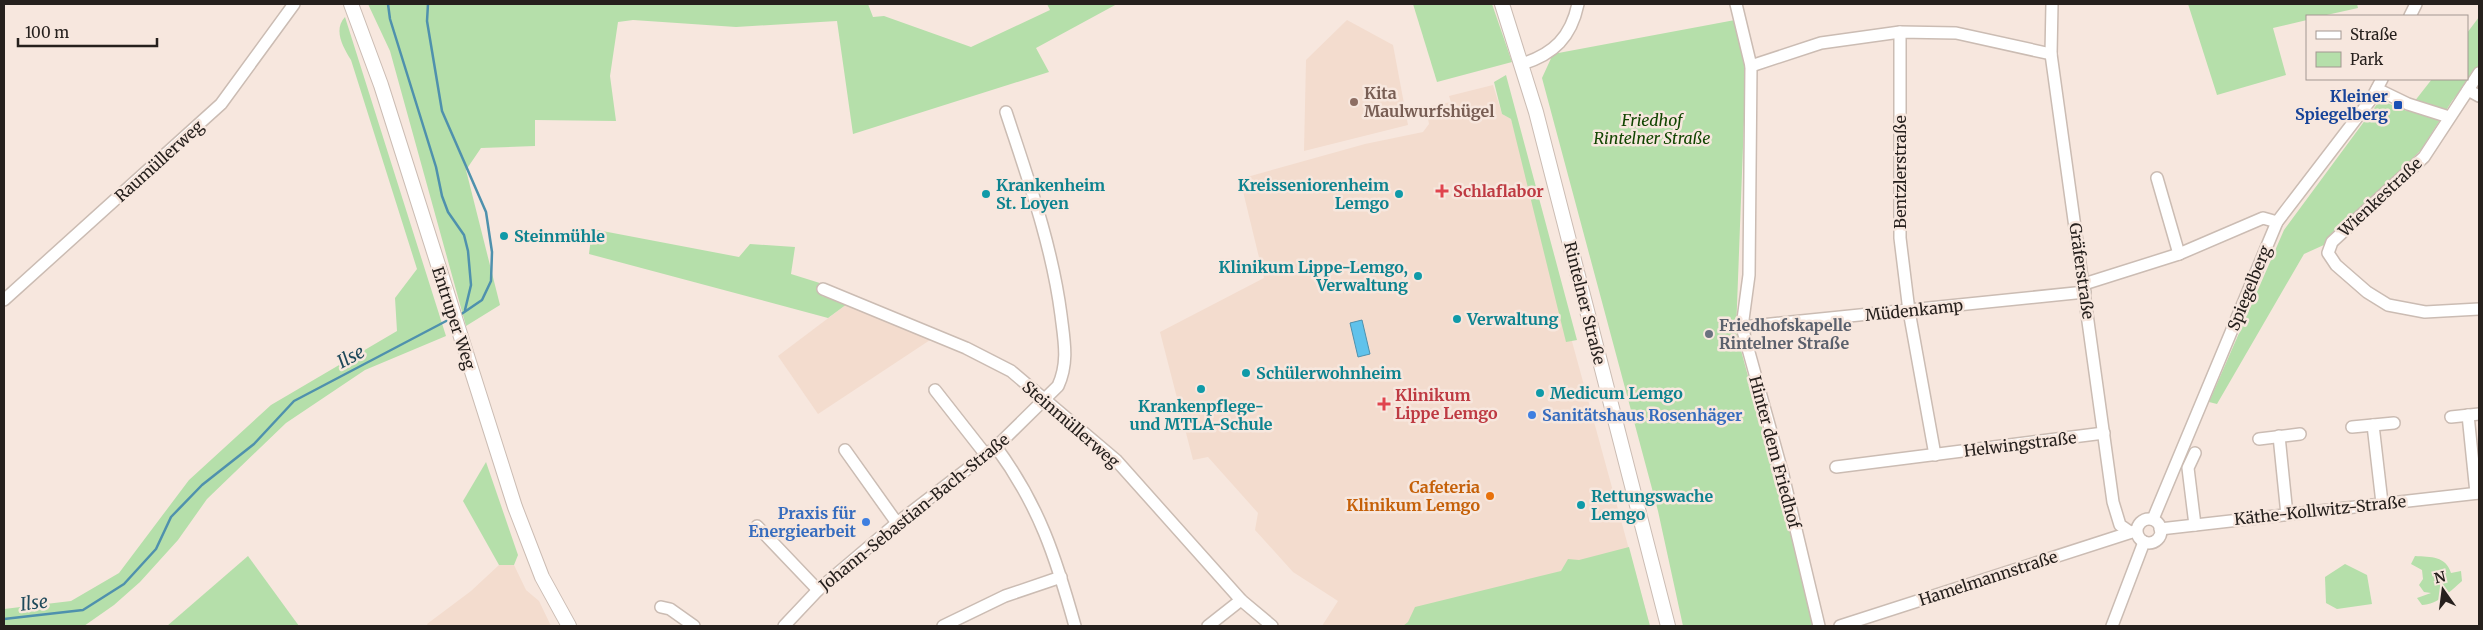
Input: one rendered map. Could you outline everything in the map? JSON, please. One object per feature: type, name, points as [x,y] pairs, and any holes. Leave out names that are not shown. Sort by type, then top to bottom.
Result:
[{"type":"main road","name":"Entruper Weg","points":[[351,4],[381,85],[457,329],[529,547],[549,590],[569,626]]},
{"type":"main road","name":"Rintelner Straße","points":[[1502,6],[1522,64],[1668,626]]},
{"type":"street","name":"Raumüllerweg","points":[[4,300],[221,104],[294,4]]},
{"type":"street","points":[[1522,64],[1547,55],[1557,46],[1574,20],[1578,4]]},
{"type":"street","name":"Hinter dem Friedhof","points":[[1736,4],[1751,66],[1749,275],[1742,327],[1782,475],[1819,626]]},
{"type":"street","name":"Gräferstraße","points":[[2052,4],[2052,54],[2113,502],[2120,525],[2133,531]]},
{"type":"street","points":[[1751,66],[1820,43],[1900,32],[1956,33],[2052,54]]},
{"type":"street","name":"Bentzlerstraße","points":[[1900,32],[1900,238],[1909,311]]},
{"type":"street","points":[[2380,84],[2408,104],[2449,117],[2479,73]]},
{"type":"street","name":"Spiegelberg","points":[[2153,519],[2276,222],[2380,84]]},
{"type":"street","points":[[2468,90],[2479,96]]},
{"type":"street","name":"Johann-Sebastian-Bach-Straße","points":[[784,626],[818,590],[897,523],[996,447],[1058,386],[1064,374],[1065,344],[1054,269],[1044,230],[1006,112]]},
{"type":"street","name":"Wienkestraße","points":[[2449,117],[2424,157],[2332,242],[2328,253],[2336,265],[2367,292],[2388,305],[2425,312],[2479,309]]},
{"type":"street","points":[[2157,178],[2179,254]]},
{"type":"street","name":"Müdenkamp","points":[[1742,327],[1909,311],[2084,288],[2179,254],[2263,218],[2276,222]]},
{"type":"street","name":"Steinmüllerweg","points":[[823,289],[966,348],[1010,371],[1116,460],[1241,600],[1272,626]]},
{"type":"street","points":[[1909,311],[1935,455]]},
{"type":"street","points":[[934,390],[986,455]]},
{"type":"street","points":[[2451,417],[2473,415],[2478,493]]},
{"type":"street","points":[[2352,428],[2394,423]]},
{"type":"street","points":[[2373,425],[2382,503]]},
{"type":"street","name":"Helwingstraße","points":[[1836,467],[2104,433]]},
{"type":"street","points":[[2259,439],[2300,434]]},
{"type":"street","points":[[2280,436],[2287,515]]},
{"type":"street","points":[[996,447],[1017,474],[1049,538],[1075,626]]},
{"type":"street","points":[[845,450],[897,523]]},
{"type":"street","points":[[2195,453],[2188,468],[2195,525]]},
{"type":"street","name":"Käthe-Kollwitz-Straße","points":[[2160,529],[2478,493]]},
{"type":"street","points":[[2153,519],[2160,529],[2154,542],[2144,542],[2133,531],[2142,521],[2153,519]]},
{"type":"street","points":[[757,526],[818,590]]},
{"type":"street","name":"Hamelmannstraße","points":[[1840,626],[2133,531]]},
{"type":"street","points":[[2112,626],[2144,542]]},
{"type":"street","points":[[943,626],[1005,596],[1061,577]]},
{"type":"street","points":[[1208,626],[1241,600]]},
{"type":"street","points":[[661,607],[670,609],[694,626]]},
{"type":"shaded area","name":"Kita Maulwurfshügel","points":[[1347,20],[1393,45],[1408,125],[1304,151],[1306,60]]},
{"type":"shaded area","name":"Klinikum Lippe Lemgo","points":[[1493,85],[1502,114],[1511,119],[1650,626],[1322,626],[1338,601],[1293,572],[1255,530],[1258,513],[1208,457],[1193,460],[1160,332],[1264,278],[1240,179],[1365,144],[1423,132],[1429,124],[1426,107],[1451,102],[1449,96]]},
{"type":"shaded area","points":[[847,304],[930,340],[818,414],[778,356]]},
{"type":"shaded area","points":[[499,565],[514,565],[526,590],[539,601],[551,626],[428,626],[427,624],[471,591]]},
{"type":"green space","points":[[368,4],[868,4],[873,17],[884,16],[971,47],[1050,10],[1047,4],[1117,4],[1036,48],[1049,72],[853,134],[837,21],[736,27],[633,20],[618,22],[610,76],[616,121],[535,120],[535,146],[481,148],[466,170],[500,305],[466,326],[390,51]]},
{"type":"green space","points":[[1413,4],[1492,4],[1512,62],[1437,82]]},
{"type":"green space","points":[[2188,4],[2357,4],[2358,8],[2326,15],[2306,15],[2306,20],[2273,28],[2286,75],[2217,95]]},
{"type":"green space","points":[[345,17],[446,336],[365,370],[286,423],[207,499],[178,540],[140,582],[114,605],[84,626],[4,626],[4,609],[71,601],[119,573],[189,480],[271,405],[397,331],[395,298],[417,269],[351,60],[340,38],[341,22]]},
{"type":"green space","points":[[2479,17],[2479,68],[2452,101],[2421,150],[2326,244],[2304,254],[2217,404],[2209,402],[2284,230],[2380,100],[2407,111],[2431,80],[2468,80],[2468,32]]},
{"type":"green space","name":"Friedhof Rintelner Straße","points":[[1735,20],[1746,67],[1736,332],[1816,626],[1683,626],[1658,511],[1542,78],[1553,54]]},
{"type":"green space","points":[[1506,75],[1577,340],[1566,342],[1511,119],[1502,114],[1494,82]]},
{"type":"green space","points":[[592,229],[739,257],[750,244],[795,247],[791,274],[823,284],[822,296],[847,304],[828,318],[589,254]]},
{"type":"green space","points":[[486,462],[518,555],[514,565],[499,565],[463,501]]},
{"type":"green space","points":[[1629,547],[1650,626],[1403,626],[1408,622],[1415,607],[1561,571],[1568,559],[1579,560]]},
{"type":"green space","points":[[248,556],[299,626],[167,626]]},
{"type":"green space","points":[[2415,556],[2432,557],[2442,560],[2449,567],[2451,573],[2461,571],[2462,581],[2439,600],[2422,605],[2417,598],[2431,593],[2424,592],[2419,585],[2423,579],[2422,570],[2411,564]]},
{"type":"green space","points":[[2345,564],[2367,575],[2372,604],[2337,609],[2326,603],[2325,577]]},
{"type":"water","points":[[1362,320],[1370,354],[1358,357],[1350,323]]},
{"type":"waterway","points":[[388,4],[390,19],[436,167],[442,196],[448,212],[464,235],[468,251],[471,285],[465,310]]},
{"type":"waterway","name":"Ilse","points":[[428,4],[427,21],[442,111],[486,212],[492,252],[491,281],[482,300],[460,315]]},
{"type":"waterway","name":"Ilse","points":[[4,619],[83,610],[124,584],[156,549],[171,517],[202,485],[254,444],[294,401],[450,319]]},
{"type":"place","name":"Kita Maulwurfshügel","points":[[1354,102]]},
{"type":"place","name":"Kleiner Spiegelberg","points":[[2398,105]]},
{"type":"place","name":"Schlaflabor","points":[[1442,191]]},
{"type":"place","name":"Krankenheim St. Loyen","points":[[986,194]]},
{"type":"place","name":"Kreisseniorenheim Lemgo","points":[[1399,194]]},
{"type":"place","name":"Steinmühle","points":[[504,236]]},
{"type":"place","name":"Klinikum Lippe-Lemgo, Verwaltung","points":[[1418,276]]},
{"type":"place","name":"Verwaltung","points":[[1457,319]]},
{"type":"place","name":"Friedhofskapelle Rintelner Straße","points":[[1709,334]]},
{"type":"place","name":"Schülerwohnheim","points":[[1246,373]]},
{"type":"place","name":"Krankenpflege- und MTLA-Schule","points":[[1201,389]]},
{"type":"place","name":"Medicum Lemgo","points":[[1540,393]]},
{"type":"place","name":"Klinikum Lippe Lemgo","points":[[1384,404]]},
{"type":"place","name":"Sanitätshaus Rosenhäger","points":[[1532,415]]},
{"type":"place","name":"Cafeteria Klinikum Lemgo","points":[[1490,496]]},
{"type":"place","name":"Rettungswache Lemgo","points":[[1581,505]]},
{"type":"place","name":"Praxis für Energiearbeit","points":[[866,522]]}]
